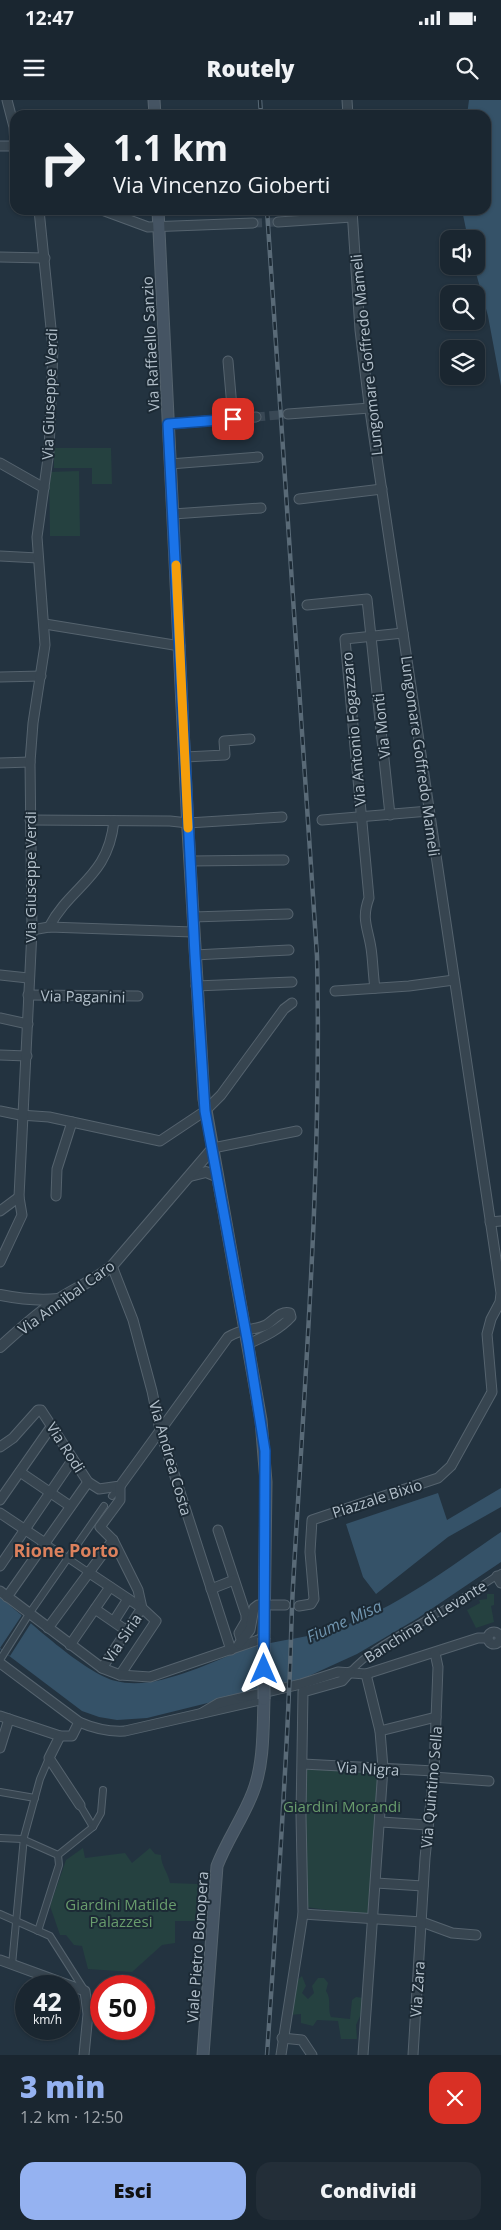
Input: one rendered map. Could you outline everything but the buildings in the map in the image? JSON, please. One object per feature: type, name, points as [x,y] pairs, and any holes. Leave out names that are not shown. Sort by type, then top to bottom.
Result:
[{"type":"main road","name":"Via Raffaello Sanzio","points":[[158,215],[196,986],[205,1111],[246,1328],[265,1451],[264,1700]]},
{"type":"main road","name":"Viale Pietro Bonopera","points":[[203,2055],[217,1866],[225,1846],[248,1805],[258,1779],[264,1700]]},
{"type":"street","name":"Via Giuseppe Verdi","points":[[0,1262],[18,1228],[22,1214],[19,1197],[27,1056],[28,978],[32,930],[30,762],[33,724],[45,645],[45,624],[37,537],[51,424],[53,348],[40,215]]},
{"type":"street","points":[[116,215],[148,227],[159,228],[253,223]]},
{"type":"street","points":[[278,222],[336,215]]},
{"type":"street","name":"Lungomare Goffredo Mameli","points":[[352,215],[360,330],[370,408],[428,811],[501,1294],[500,1302],[491,1319],[487,1334],[492,1392],[451,1466],[441,1476]]},
{"type":"street","points":[[0,257],[45,258]]},
{"type":"street","points":[[228,361],[233,419]]},
{"type":"street","points":[[288,414],[370,408]]},
{"type":"street","points":[[168,424],[256,417]]},
{"type":"street","points":[[170,464],[258,457]]},
{"type":"street","name":"Via Giuseppe Verdi","points":[[0,463],[44,488]]},
{"type":"street","points":[[299,499],[382,489]]},
{"type":"street","points":[[173,514],[261,508]]},
{"type":"street","points":[[0,556],[38,558]]},
{"type":"street","name":"Via Monti","points":[[307,605],[368,599],[390,815]]},
{"type":"street","points":[[45,624],[180,646]]},
{"type":"street","name":"Via Antonio Fogazzaro","points":[[362,817],[345,639],[403,633]]},
{"type":"street","points":[[0,677],[41,676]]},
{"type":"street","points":[[185,757],[225,755],[224,741],[250,740]]},
{"type":"street","points":[[0,763],[30,762]]},
{"type":"street","points":[[322,820],[428,811]]},
{"type":"street","points":[[30,820],[188,823],[282,817]]},
{"type":"street","points":[[362,817],[370,898],[364,911],[371,946],[375,988]]},
{"type":"street","points":[[49,927],[61,907],[98,868],[108,850],[114,821]]},
{"type":"street","points":[[190,861],[284,860]]},
{"type":"street","points":[[193,917],[288,914]]},
{"type":"street","points":[[32,930],[49,927],[194,932]]},
{"type":"street","points":[[195,955],[289,950]]},
{"type":"street","points":[[0,974],[28,978]]},
{"type":"street","points":[[335,990],[424,985],[454,980]]},
{"type":"street","points":[[196,986],[292,982]]},
{"type":"street","name":"Via Paganini","points":[[28,995],[138,996]]},
{"type":"street","points":[[0,1111],[24,1116],[49,1116],[160,1140],[205,1111],[222,1095],[284,1009],[292,1003]]},
{"type":"street","points":[[0,1018],[28,1024]]},
{"type":"street","points":[[0,1055],[27,1056]]},
{"type":"street","points":[[56,1196],[57,1169],[72,1122]]},
{"type":"street","points":[[213,1148],[297,1131]]},
{"type":"street","name":"Via Annibal Caro","points":[[0,1347],[59,1298],[94,1280],[112,1266],[213,1148]]},
{"type":"street","points":[[189,1176],[206,1172],[218,1177]]},
{"type":"street","points":[[0,1211],[19,1197]]},
{"type":"street","points":[[490,1222],[501,1221]]},
{"type":"street","name":"Via Andrea Costa","points":[[112,1266],[134,1320],[160,1430],[211,1589],[237,1645]]},
{"type":"street","points":[[0,1295],[24,1300],[42,1301],[59,1298]]},
{"type":"street","points":[[24,1300],[29,1306],[28,1322]]},
{"type":"street","points":[[112,1496],[228,1337],[246,1328],[261,1327],[286,1312],[291,1315],[288,1320],[272,1332],[248,1344]]},
{"type":"street","name":"Via Rodi","points":[[0,1447],[13,1438],[38,1410],[44,1413],[51,1427],[88,1482]]},
{"type":"street","points":[[0,1500],[51,1427]]},
{"type":"street","points":[[0,1566],[73,1459]]},
{"type":"street","points":[[20,1472],[70,1506]]},
{"type":"street","name":"Piazzale Bixio","points":[[299,1606],[311,1604],[314,1599],[310,1552],[312,1520],[441,1476]]},
{"type":"street","points":[[120,1486],[99,1489],[88,1482],[45,1543],[4,1594],[28,1616],[48,1628],[102,1668],[120,1675],[150,1677],[237,1645],[264,1638]]},
{"type":"street","points":[[120,1486],[120,1500],[96,1524],[68,1558],[28,1616],[0,1662],[79,1722],[94,1729],[112,1732],[126,1731],[264,1700]]},
{"type":"street","points":[[96,1524],[104,1506]]},
{"type":"street","points":[[0,1513],[142,1608],[156,1621],[120,1675]]},
{"type":"street","points":[[96,1524],[112,1540],[138,1590],[142,1608]]},
{"type":"street","points":[[218,1530],[246,1615],[246,1621],[237,1645]]},
{"type":"street","points":[[48,1628],[112,1540]]},
{"type":"street","name":"Banchina di Levante","points":[[350,1672],[381,1647],[500,1577]]},
{"type":"street","points":[[211,1589],[234,1580]]},
{"type":"street","points":[[70,1645],[110,1587]]},
{"type":"street","points":[[114,1621],[128,1599]]},
{"type":"street","points":[[237,1645],[250,1630],[254,1608],[258,1604]]},
{"type":"street","points":[[272,1605],[285,1605]]},
{"type":"street","points":[[95,1608],[127,1630]]},
{"type":"street","name":"Via Siria","points":[[102,1668],[142,1608]]},
{"type":"street","points":[[202,1713],[219,1703],[302,1684],[338,1672],[366,1674],[478,1638],[488,1638],[491,1633],[499,1630]]},
{"type":"street","name":"Via Quintino Sella","points":[[422,1922],[428,1825],[434,1774],[438,1666],[434,1652]]},
{"type":"street","points":[[281,2055],[282,2038],[303,1914],[303,1692],[342,1681],[350,1672]]},
{"type":"street","points":[[364,2055],[381,1822],[383,1768],[380,1731],[366,1674]]},
{"type":"street","points":[[0,1716],[60,1736],[72,1736],[79,1722]]},
{"type":"street","points":[[380,1731],[436,1717]]},
{"type":"street","points":[[0,1748],[9,1719]]},
{"type":"street","points":[[12,1966],[18,1922],[24,1839],[35,1798],[49,1758],[60,1736]]},
{"type":"street","points":[[49,1758],[93,1827]]},
{"type":"street","name":"Via Nigra","points":[[303,1764],[383,1768],[489,1781]]},
{"type":"street","points":[[60,1854],[93,1827],[101,1813],[103,1790]]},
{"type":"street","points":[[0,1792],[35,1798]]},
{"type":"street","points":[[381,1822],[428,1825]]},
{"type":"street","points":[[0,1838],[24,1839],[60,1854]]},
{"type":"street","points":[[38,1931],[61,1865],[60,1854]]},
{"type":"street","points":[[376,1882],[424,1886]]},
{"type":"street","points":[[0,1914],[54,1940],[85,1991],[88,2014],[84,2055]]},
{"type":"street","points":[[303,1914],[422,1922],[452,1933],[476,1935]]},
{"type":"street","name":"Via Zara","points":[[413,2055],[422,1922]]},
{"type":"street","points":[[0,1960],[12,1966],[85,1991]]},
{"type":"street","points":[[282,2038],[302,2040],[312,2055]]},
{"type":"green space","points":[[54,448],[111,448],[112,484],[92,484],[92,468],[54,468]]},
{"type":"green space","points":[[79,471],[80,536],[50,536],[49,472]]},
{"type":"green space","points":[[487,1594],[494,1594],[494,1605],[491,1606],[494,1622],[476,1628],[467,1610],[480,1603],[479,1600],[487,1599]]},
{"type":"green space","name":"Giardini Morandi","points":[[305,1767],[380,1771],[369,1916],[306,1907]]},
{"type":"green space","name":"Giardini Matilde Palazzesi","points":[[83,1848],[85,1858],[125,1853],[132,1863],[150,1848],[155,1854],[161,1855],[170,1883],[198,1884],[195,1921],[175,1921],[175,1943],[162,1945],[132,1972],[88,1969],[82,1946],[74,1945],[66,1935],[60,1935],[50,1906],[66,1860]]},
{"type":"green space","points":[[302,1976],[306,1986],[302,1993],[308,1999],[314,1993],[312,1986],[318,1978],[324,1978],[328,1983],[326,1991],[329,1998],[331,2017],[350,2019],[352,2000],[356,1997],[364,1998],[361,2014],[356,2025],[357,2039],[341,2039],[338,2021],[317,2020],[313,2026],[301,2023],[301,2014],[290,2015],[294,1983]]},
{"type":"water","points":[[469,100],[501,100],[501,386],[485,305],[485,285],[479,285],[477,275],[485,275],[485,230],[466,230],[463,215],[491,215],[491,110],[468,110]]},
{"type":"water","points":[[501,1488],[501,1507],[448,1537],[376,1594],[363,1577],[346,1524],[438,1493],[447,1520]]},
{"type":"water","points":[[501,1532],[501,1562],[418,1618],[357,1654],[300,1680],[147,1718],[117,1720],[99,1717],[82,1711],[0,1649],[0,1597],[73,1657],[103,1676],[116,1681],[131,1683],[164,1679],[197,1669],[243,1650],[324,1632],[357,1621],[400,1599]]},
{"type":"pier","points":[[22,1615],[31,1623],[10,1656],[0,1648]]},
{"type":"tunnel","points":[[253,223],[278,222]]},
{"type":"tunnel","points":[[256,417],[288,414]]},
{"type":"railway","points":[[260,100],[261,110]]},
{"type":"railway","points":[[267,215],[317,956],[318,1035],[315,1192],[293,1586],[285,1782],[267,2055]]},
{"type":"slow traffic","points":[[176,565],[188,828]]},
{"type":"district","name":"Rione Porto","points":[[66,1550]]},
{"type":"route","points":[[233,419],[168,424],[195,955],[205,1111],[262,1420],[265,1451],[264,1669]]},
{"type":"water label","name":"Fiume Misa","points":[[344,1621]]}]
